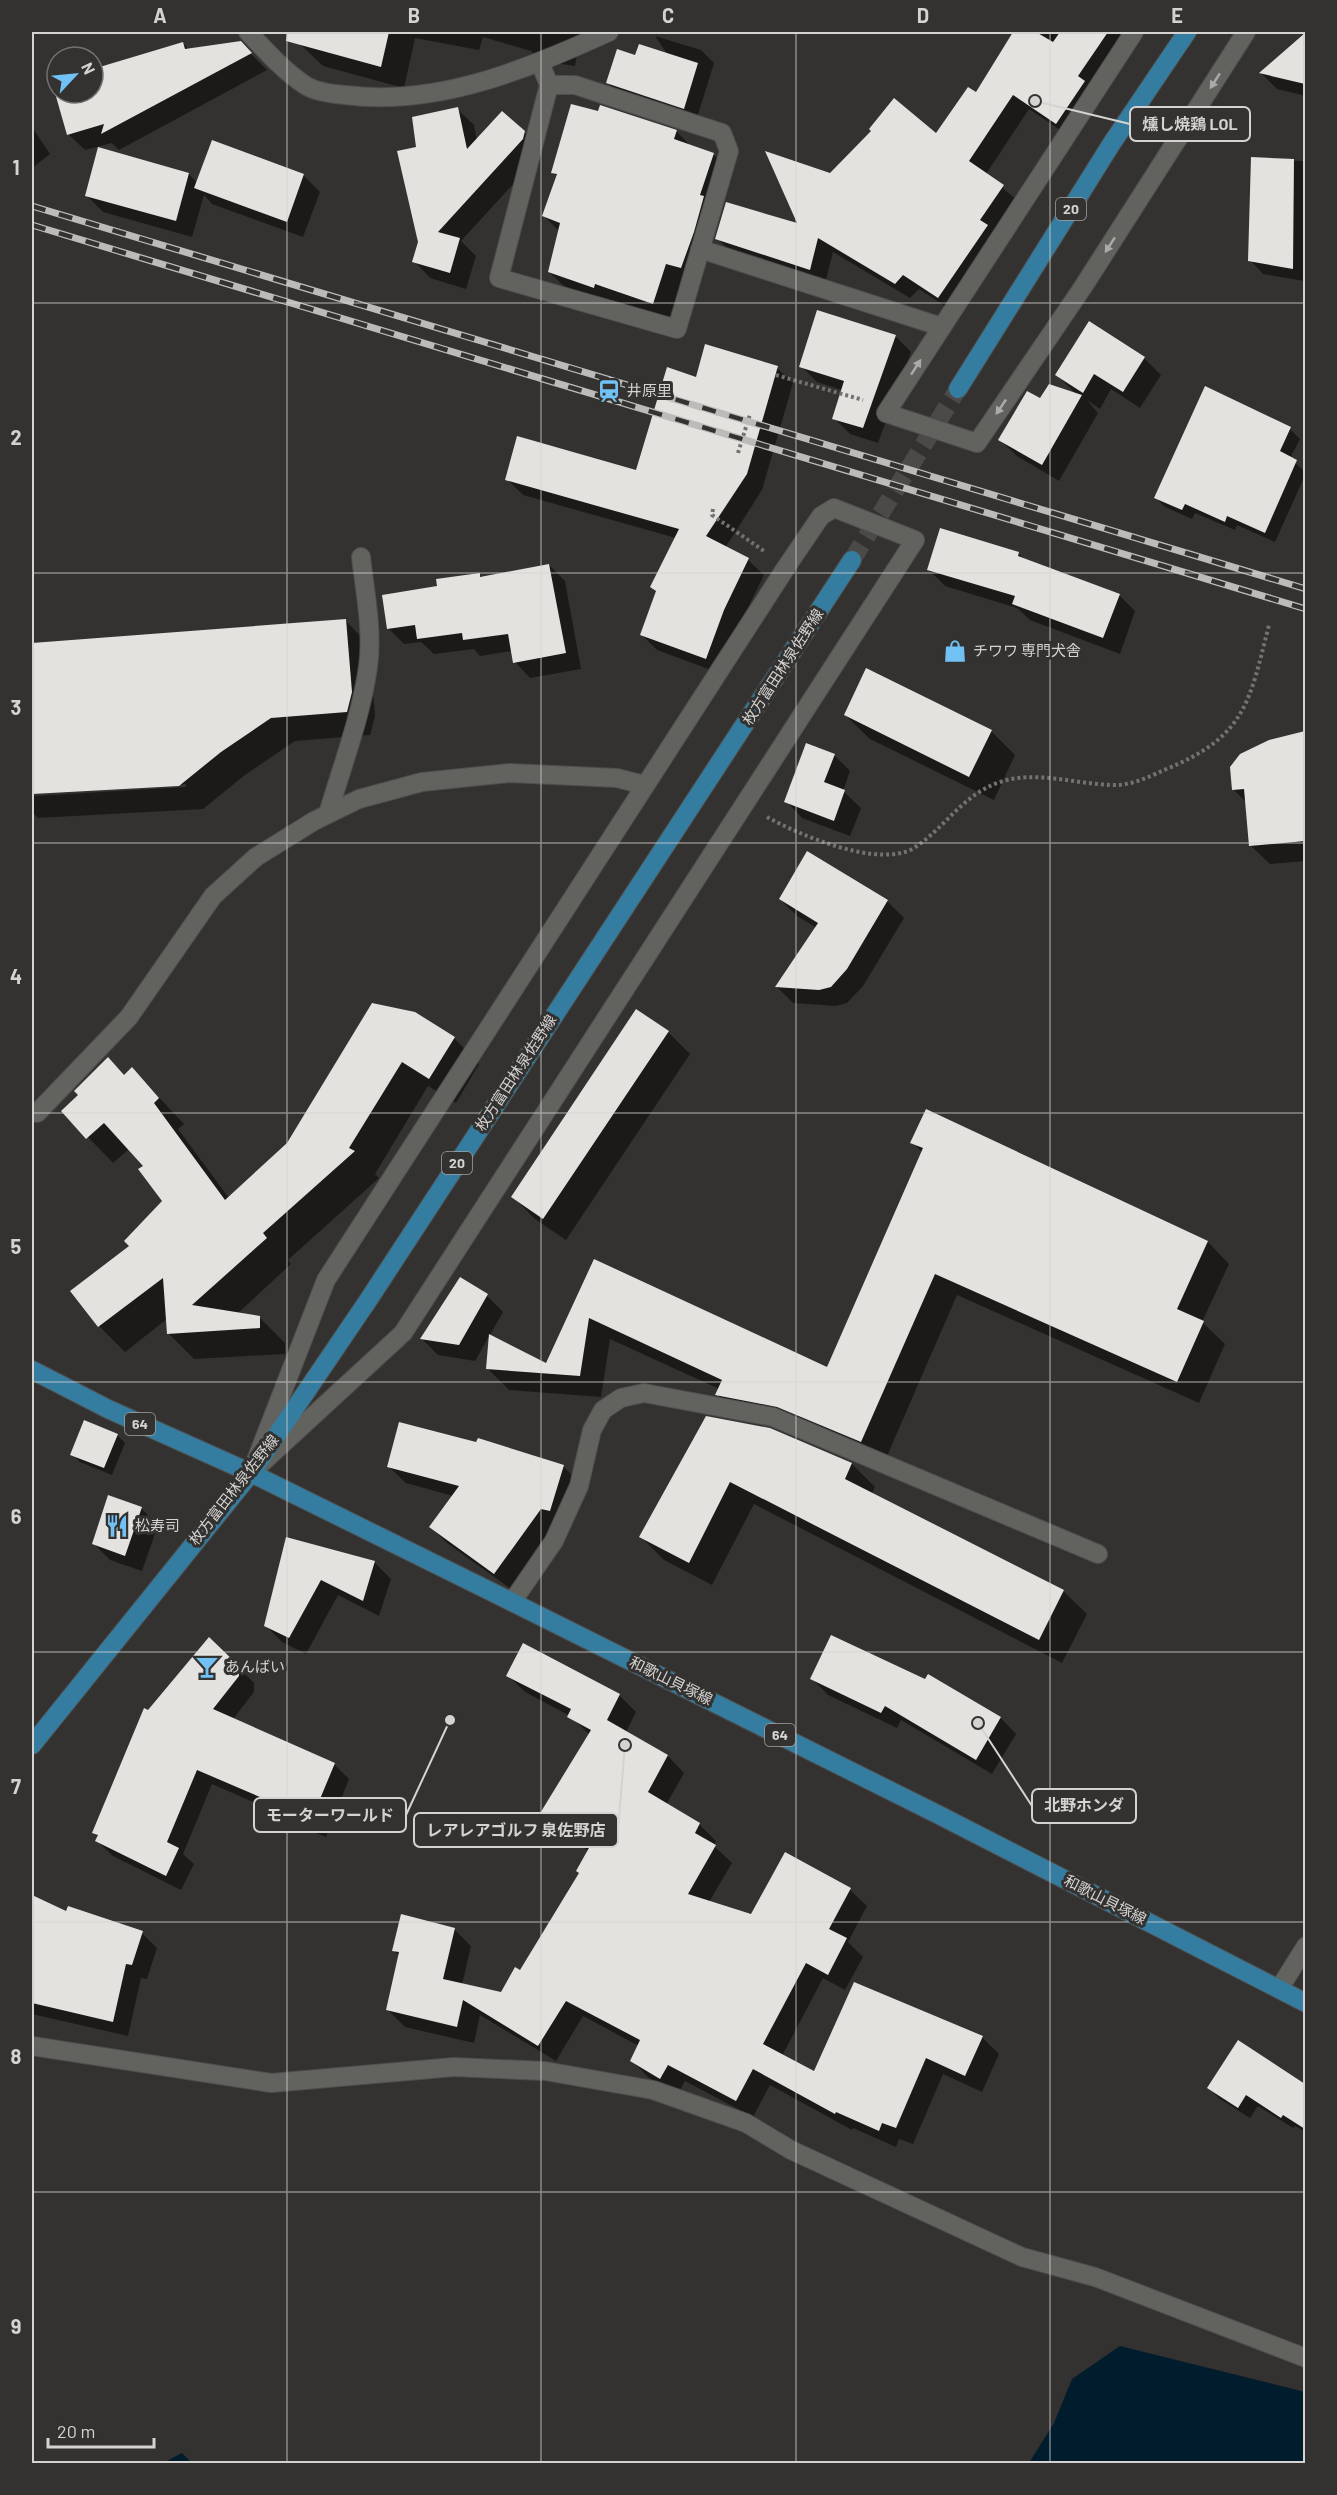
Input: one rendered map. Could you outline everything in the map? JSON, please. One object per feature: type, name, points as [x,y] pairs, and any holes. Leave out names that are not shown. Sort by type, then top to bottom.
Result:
[{"type":"main road","name":"20","points":[[958,389],[1112,143],[1187,32]]},
{"type":"main road","name":"枚方富田林泉佐野線","points":[[32,1745],[251,1473],[369,1299],[852,560]]},
{"type":"main road","name":"和歌山貝塚線","points":[[32,1370],[108,1409],[251,1473],[512,1602],[941,1816],[1305,2003]]},
{"type":"street","points":[[248,32],[306,86],[333,94],[377,99],[427,94],[540,63],[609,32]]},
{"type":"street","points":[[1134,32],[886,413],[977,443],[1083,287],[1246,32]]},
{"type":"street","points":[[540,63],[549,85],[500,278],[677,329],[729,151],[722,133],[575,85],[549,85]]},
{"type":"street","points":[[700,249],[942,327]]},
{"type":"street","points":[[834,508],[915,540],[403,1332],[251,1473],[326,1280],[644,785],[821,516],[834,508]]},
{"type":"street","points":[[328,814],[360,707],[368,665],[368,622],[361,557]]},
{"type":"street","points":[[33,1110],[129,1017],[213,896],[256,857],[328,814],[359,799],[422,782],[510,773],[617,778],[644,785]]},
{"type":"street","points":[[512,1602],[554,1541],[579,1486],[592,1430],[603,1410],[621,1398],[644,1393],[773,1417],[1098,1554]]},
{"type":"street","points":[[1279,1989],[1305,1946]]},
{"type":"street","points":[[32,2046],[271,2083],[454,2067],[545,2071],[653,2090],[746,2123],[791,2150],[1022,2257],[1095,2277],[1305,2358]]},
{"type":"path","points":[[776,375],[889,407]]},
{"type":"path","points":[[738,453],[750,414]]},
{"type":"path","points":[[713,509],[712,515],[787,566]]},
{"type":"path","points":[[743,803],[793,831],[847,848],[888,856],[913,848],[972,795],[999,782],[1030,776],[1115,786],[1142,780],[1191,760],[1223,738],[1249,701],[1269,625]]},
{"type":"water","points":[[1120,2346],[1305,2392],[1305,2463],[1029,2463],[1054,2423],[1072,2379]]},
{"type":"water","points":[[182,2453],[192,2463],[163,2463]]},
{"type":"building","points":[[287,32],[389,32],[381,67],[286,41]]},
{"type":"building","points":[[1013,32],[1036,32],[1053,42],[1060,32],[1108,32],[1078,76],[1085,81],[1056,124],[1013,95],[969,161],[1004,185],[980,220],[988,225],[938,298],[903,275],[895,284],[818,238],[810,270],[715,239],[726,202],[797,223],[765,151],[830,173],[871,131],[869,129],[894,98],[936,133],[968,87],[976,92]]},
{"type":"building","points":[[1305,33],[1305,84],[1259,73]]},
{"type":"building","points":[[241,41],[252,53],[101,134],[104,124],[67,135],[58,105],[105,105],[105,65],[183,42],[185,49]]},
{"type":"building","points":[[639,44],[698,63],[684,109],[606,83],[617,49],[635,55]]},
{"type":"building","points":[[571,104],[598,111],[600,105],[677,130],[674,139],[714,153],[700,195],[704,196],[694,232],[681,268],[666,264],[653,304],[595,284],[594,288],[548,272],[560,223],[542,216],[557,174],[551,173]]},
{"type":"building","points":[[458,107],[467,149],[502,111],[525,131],[523,139],[438,232],[460,238],[450,273],[412,262],[418,242],[397,151],[416,147],[412,117]]},
{"type":"building","points":[[212,140],[304,174],[287,222],[194,188]]},
{"type":"building","points":[[98,147],[189,173],[176,221],[85,196]]},
{"type":"building","points":[[1251,157],[1294,159],[1293,269],[1248,261]]},
{"type":"building","points":[[817,310],[896,335],[863,428],[832,419],[844,381],[799,367]]},
{"type":"building","points":[[1089,321],[1145,357],[1123,392],[1094,374],[1083,393],[1055,375]]},
{"type":"building","points":[[705,344],[778,366],[747,474],[706,536],[749,558],[724,610],[706,659],[640,635],[656,591],[650,587],[679,529],[505,480],[517,436],[636,470],[667,367],[696,377]]},
{"type":"building","points":[[1049,384],[1082,395],[1042,465],[998,440],[1027,391],[1040,398]]},
{"type":"building","points":[[1205,386],[1291,427],[1280,451],[1297,460],[1265,533],[1227,516],[1225,522],[1185,504],[1182,510],[1154,498]]},
{"type":"building","points":[[940,528],[1019,552],[1018,556],[1120,594],[1103,638],[1012,604],[1015,596],[927,570]]},
{"type":"building","points":[[549,564],[566,653],[513,663],[508,634],[463,640],[462,633],[417,639],[415,625],[387,629],[382,595],[437,586],[436,579],[480,573],[480,577]]},
{"type":"building","points":[[346,619],[352,692],[347,712],[271,718],[221,752],[179,786],[32,794],[32,643]]},
{"type":"building","points":[[866,668],[992,730],[969,777],[844,715]]},
{"type":"building","points":[[1305,731],[1305,841],[1249,846],[1244,789],[1232,790],[1230,767],[1240,754],[1269,740]]},
{"type":"building","points":[[806,743],[835,754],[824,782],[845,790],[834,821],[784,802]]},
{"type":"building","points":[[807,851],[888,900],[847,969],[831,987],[819,990],[775,987],[818,923],[779,899]]},
{"type":"building","points":[[372,1003],[415,1012],[455,1037],[429,1079],[402,1062],[349,1148],[355,1151],[263,1233],[267,1238],[192,1305],[260,1316],[260,1328],[167,1334],[163,1278],[98,1327],[70,1291],[129,1246],[124,1241],[162,1201],[138,1169],[143,1166],[104,1123],[86,1139],[61,1111],[78,1095],[74,1091],[108,1057],[124,1075],[132,1067],[159,1098],[154,1103],[225,1200],[287,1143]]},
{"type":"building","points":[[636,1009],[669,1031],[543,1219],[511,1197]]},
{"type":"building","points":[[926,1109],[1208,1241],[1177,1309],[1204,1321],[1177,1382],[935,1274],[861,1442],[777,1407],[715,1395],[722,1380],[589,1318],[580,1376],[486,1369],[489,1334],[546,1363],[594,1259],[827,1367],[923,1148],[910,1143]]},
{"type":"building","points":[[460,1277],[488,1294],[459,1345],[420,1339]]},
{"type":"building","points":[[706,1416],[770,1428],[852,1463],[845,1479],[1064,1590],[1039,1640],[730,1482],[689,1563],[639,1537]]},
{"type":"building","points":[[84,1420],[118,1434],[104,1468],[70,1455]]},
{"type":"building","points":[[399,1422],[476,1442],[478,1438],[564,1465],[550,1511],[541,1509],[494,1574],[429,1527],[459,1486],[387,1467]]},
{"type":"building","points":[[108,1495],[142,1507],[125,1556],[92,1544]]},
{"type":"building","points":[[286,1537],[375,1561],[363,1601],[321,1580],[289,1638],[264,1626]]},
{"type":"building","points":[[831,1635],[925,1679],[928,1674],[1001,1717],[976,1760],[885,1706],[881,1713],[810,1679]]},
{"type":"building","points":[[209,1637],[239,1666],[239,1676],[213,1709],[335,1763],[310,1823],[272,1807],[274,1803],[197,1770],[167,1842],[179,1848],[166,1876],[95,1841],[98,1835],[92,1833],[144,1708],[148,1710]]},
{"type":"building","points":[[523,1643],[620,1694],[607,1720],[668,1755],[648,1792],[700,1823],[695,1833],[716,1845],[688,1894],[751,1914],[785,1852],[851,1888],[829,1929],[847,1938],[828,1975],[806,1963],[763,2044],[814,2071],[854,1982],[983,2036],[965,2076],[926,2058],[896,2128],[882,2123],[879,2131],[836,2112],[835,2114],[753,2069],[736,2101],[668,2065],[660,2079],[630,2061],[640,2040],[566,2001],[538,2046],[463,2000],[457,2027],[386,2010],[399,1952],[392,1951],[401,1914],[455,1928],[443,1979],[501,1992],[515,1967],[520,1970],[579,1873],[576,1871],[590,1846],[539,1815],[591,1730],[567,1717],[571,1709],[506,1676]]},
{"type":"building","points":[[32,1895],[66,1911],[68,1906],[143,1931],[132,1965],[126,1964],[113,2022],[32,2003]]},
{"type":"building","points":[[1238,2040],[1305,2084],[1305,2129],[1283,2115],[1281,2118],[1246,2095],[1238,2108],[1207,2088]]},
{"type":"tunnel","points":[[852,560],[958,389]]},
{"type":"railway","points":[[32,206],[1306,589]]},
{"type":"railway","points":[[32,225],[1306,609]]},
{"type":"place","name":"燻し焼鶏 LOL","points":[[1035,101]]},
{"type":"place","name":"井原里","points":[[609,391]]},
{"type":"place","name":"チワワ 専門犬舎","points":[[955,651]]},
{"type":"place","name":"松寿司","points":[[117,1526]]},
{"type":"place","name":"あんばい","points":[[207,1667]]},
{"type":"place","name":"モーターワールド","points":[[450,1720]]},
{"type":"place","name":"北野ホンダ","points":[[978,1723]]},
{"type":"place","name":"レアレアゴルフ 泉佐野店","points":[[625,1745]]}]
